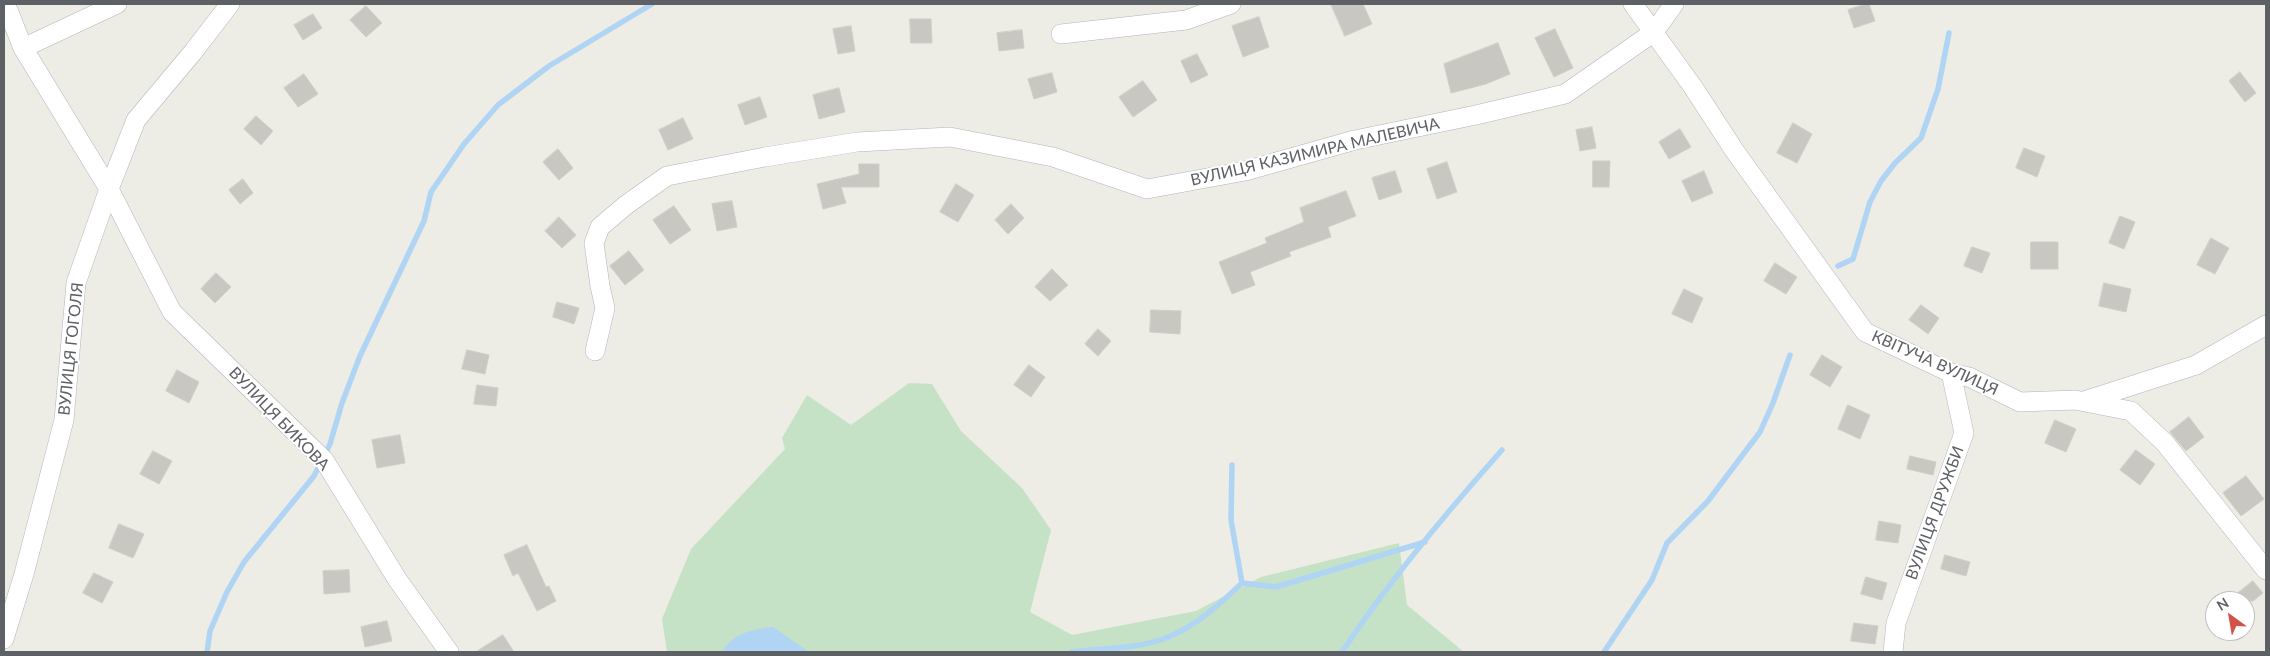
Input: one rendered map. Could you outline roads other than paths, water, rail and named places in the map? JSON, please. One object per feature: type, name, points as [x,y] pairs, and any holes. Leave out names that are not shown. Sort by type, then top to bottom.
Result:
[{"type":"street","points":[[23,48],[117,4]]},
{"type":"street","name":"ВУЛИЦЯ ГОГОЛЯ","points":[[4,639],[24,574],[64,420],[76,283],[109,189],[136,120],[230,4]]},
{"type":"street","points":[[1061,34],[1186,20],[1231,4]]},
{"type":"street","name":"КВІТУЧА ВУЛИЦЯ","points":[[1633,4],[1734,150],[1865,332],[1951,373],[1969,377],[2020,402],[2075,400],[2131,411],[2165,442],[2266,570]]},
{"type":"street","points":[[1654,32],[1674,4]]},
{"type":"street","name":"ВУЛИЦЯ БИКОВА","points":[[7,11],[23,48],[109,189],[172,312],[324,460],[398,579],[449,652]]},
{"type":"street","name":"ВУЛИЦЯ КАЗИМИРА МАЛЕВИЧА","points":[[595,351],[605,308],[594,243],[600,227],[626,205],[667,176],[857,142],[950,137],[1053,157],[1147,189],[1245,171],[1356,140],[1565,94],[1654,32]]},
{"type":"street","points":[[2081,402],[2196,364],[2266,325]]},
{"type":"street","name":"ВУЛИЦЯ ДРУЖБИ","points":[[1893,652],[1896,623],[1964,433],[1951,373]]},
{"type":"water","points":[[773,627],[809,652],[722,652],[732,640],[744,633]]},
{"type":"waterway","points":[[207,652],[210,631],[227,592],[244,562],[314,476],[330,444],[342,403],[360,356],[424,221],[431,192],[464,144],[498,105],[549,66],[652,4]]},
{"type":"waterway","points":[[1838,266],[1853,259],[1870,202],[1881,181],[1895,163],[1921,138],[1938,89],[1949,33]]},
{"type":"waterway","points":[[1604,652],[1652,580],[1667,543],[1708,501],[1760,432],[1773,403],[1790,355]]},
{"type":"waterway","points":[[1342,652],[1418,548],[1502,450]]},
{"type":"waterway","points":[[1072,652],[1131,646],[1163,639],[1196,622],[1242,583],[1231,520],[1232,465]]},
{"type":"waterway","points":[[1242,583],[1276,587],[1425,542]]}]
